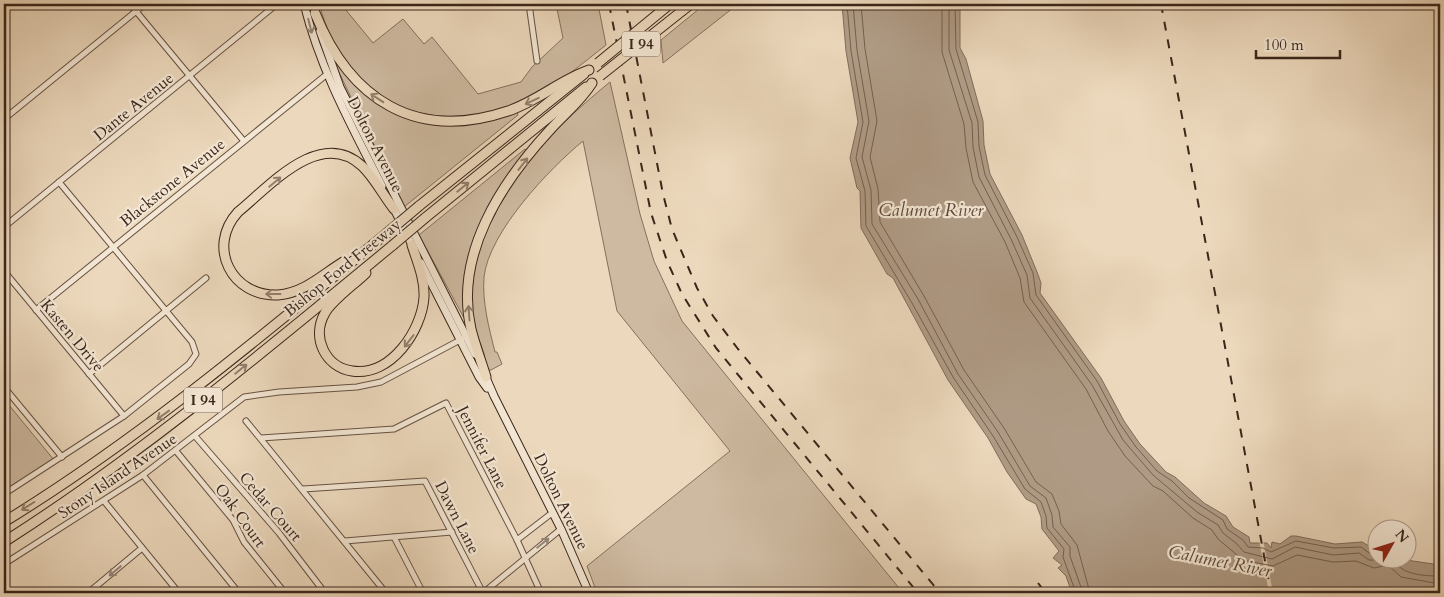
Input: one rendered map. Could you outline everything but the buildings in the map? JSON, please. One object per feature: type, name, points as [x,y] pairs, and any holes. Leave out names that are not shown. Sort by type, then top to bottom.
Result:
[{"type":"highway","name":"Bishop Ford Freeway","points":[[4,522],[97,462],[179,403],[419,206],[670,4]]},
{"type":"highway","name":"Bishop Ford Freeway","points":[[4,542],[96,480],[175,423],[592,82],[691,4]]},
{"type":"highway","points":[[315,13],[336,56],[356,82],[390,106],[428,119],[464,121],[508,111],[542,96],[572,76],[589,70]]},
{"type":"highway","points":[[486,377],[471,329],[469,309],[474,250],[484,223],[509,181],[549,130],[581,100],[592,82]]},
{"type":"highway","points":[[377,241],[311,284],[279,295],[264,294],[241,284],[228,266],[224,255],[224,238],[233,218],[238,212],[297,164],[320,153],[342,154],[360,164],[394,209]]},
{"type":"highway","points":[[389,248],[373,267],[325,312],[320,324],[319,337],[323,351],[331,361],[342,368],[366,371],[384,363],[400,352],[412,338],[421,318],[424,296],[423,279],[412,245]]},
{"type":"street","points":[[4,9],[10,4]]},
{"type":"street","points":[[130,4],[243,140]]},
{"type":"street","points":[[4,117],[145,4]]},
{"type":"street","name":"Dante Avenue","points":[[4,227],[278,4]]},
{"type":"street","name":"Dolton Avenue","points":[[304,4],[316,49],[326,75],[412,245],[486,377],[561,529],[589,593]]},
{"type":"street","name":"Dolton Avenue","points":[[313,4],[326,51],[340,87],[463,338],[479,377],[494,396]]},
{"type":"street","points":[[529,4],[537,61]]},
{"type":"street","name":"Blackstone Avenue","points":[[36,310],[243,140],[326,75]]},
{"type":"street","points":[[4,494],[124,416],[189,364],[196,354],[192,342],[59,182]]},
{"type":"street","name":"Kasten Drive","points":[[4,271],[124,416]]},
{"type":"street","points":[[89,374],[206,278]]},
{"type":"street","name":"Stony Island Avenue","points":[[4,564],[143,475],[244,397],[267,393],[357,387],[381,382],[463,338]]},
{"type":"street","points":[[4,387],[62,457]]},
{"type":"street","name":"Jennifer Lane","points":[[261,438],[394,429],[446,403],[517,540],[541,593]]},
{"type":"street","points":[[246,421],[303,488],[386,593]]},
{"type":"street","name":"Cedar Court","points":[[195,436],[278,533],[325,593]]},
{"type":"street","name":"Oak Court","points":[[176,451],[233,520],[244,542],[285,593]]},
{"type":"street","points":[[143,475],[240,593]]},
{"type":"street","name":"Dawn Lane","points":[[303,488],[425,481],[483,593]]},
{"type":"street","points":[[104,501],[179,593]]},
{"type":"street","points":[[517,540],[552,512]]},
{"type":"street","points":[[483,593],[561,529]]},
{"type":"street","points":[[345,541],[452,532]]},
{"type":"street","points":[[394,537],[423,593]]},
{"type":"street","points":[[88,593],[142,548]]},
{"type":"shaded area","points":[[319,4],[341,4],[373,43],[403,19],[424,44],[432,37],[478,94],[521,82],[532,67],[563,38],[556,4],[598,4],[606,45],[561,80],[531,97],[484,113],[436,116],[413,111],[391,103],[371,90],[353,72],[337,48],[328,31]]},
{"type":"shaded area","points":[[705,4],[738,4],[663,63],[661,40]]},
{"type":"shaded area","points":[[335,59],[358,89],[377,103],[402,116],[431,123],[517,112],[518,115],[404,207],[333,60]]},
{"type":"shaded area","points":[[610,82],[640,214],[654,261],[682,321],[903,593],[597,593],[587,566],[730,451],[617,311],[583,141],[538,184],[509,222],[488,259],[484,277],[485,305],[495,352],[497,352],[502,364],[491,370],[488,370],[485,365],[484,352],[475,329],[472,295],[476,262],[486,231],[500,202],[518,175],[561,125]]},
{"type":"shaded area","points":[[525,149],[527,151],[500,189],[477,230],[468,260],[466,318],[464,318],[419,235]]},
{"type":"shaded area","points":[[4,399],[54,460],[4,492]]},
{"type":"water","name":"Calumet River","points":[[842,4],[960,4],[960,48],[966,59],[983,121],[984,145],[990,174],[1022,235],[1041,283],[1040,293],[1101,378],[1124,421],[1140,444],[1166,472],[1175,477],[1204,503],[1226,516],[1233,527],[1249,537],[1250,543],[1267,543],[1271,548],[1272,542],[1280,544],[1291,536],[1335,544],[1362,542],[1366,544],[1366,570],[1416,570],[1416,561],[1440,565],[1440,593],[1072,593],[1066,576],[1058,568],[1062,565],[1053,558],[1059,551],[1042,529],[1041,517],[1036,504],[1026,499],[1007,472],[988,438],[948,380],[893,278],[887,274],[861,228],[860,191],[857,188],[850,158],[858,122],[846,51]]},
{"type":"pier","points":[[1259,540],[1263,540],[1273,593],[1269,593]]},
{"type":"railway","points":[[609,4],[651,213],[667,261],[682,294],[716,348],[918,593]]},
{"type":"railway","points":[[626,4],[663,194],[672,229],[697,288],[713,316],[738,349],[940,593]]},
{"type":"railway","points":[[1161,4],[1271,593]]},
{"type":"railway","points":[[1038,583],[1046,593]]}]
